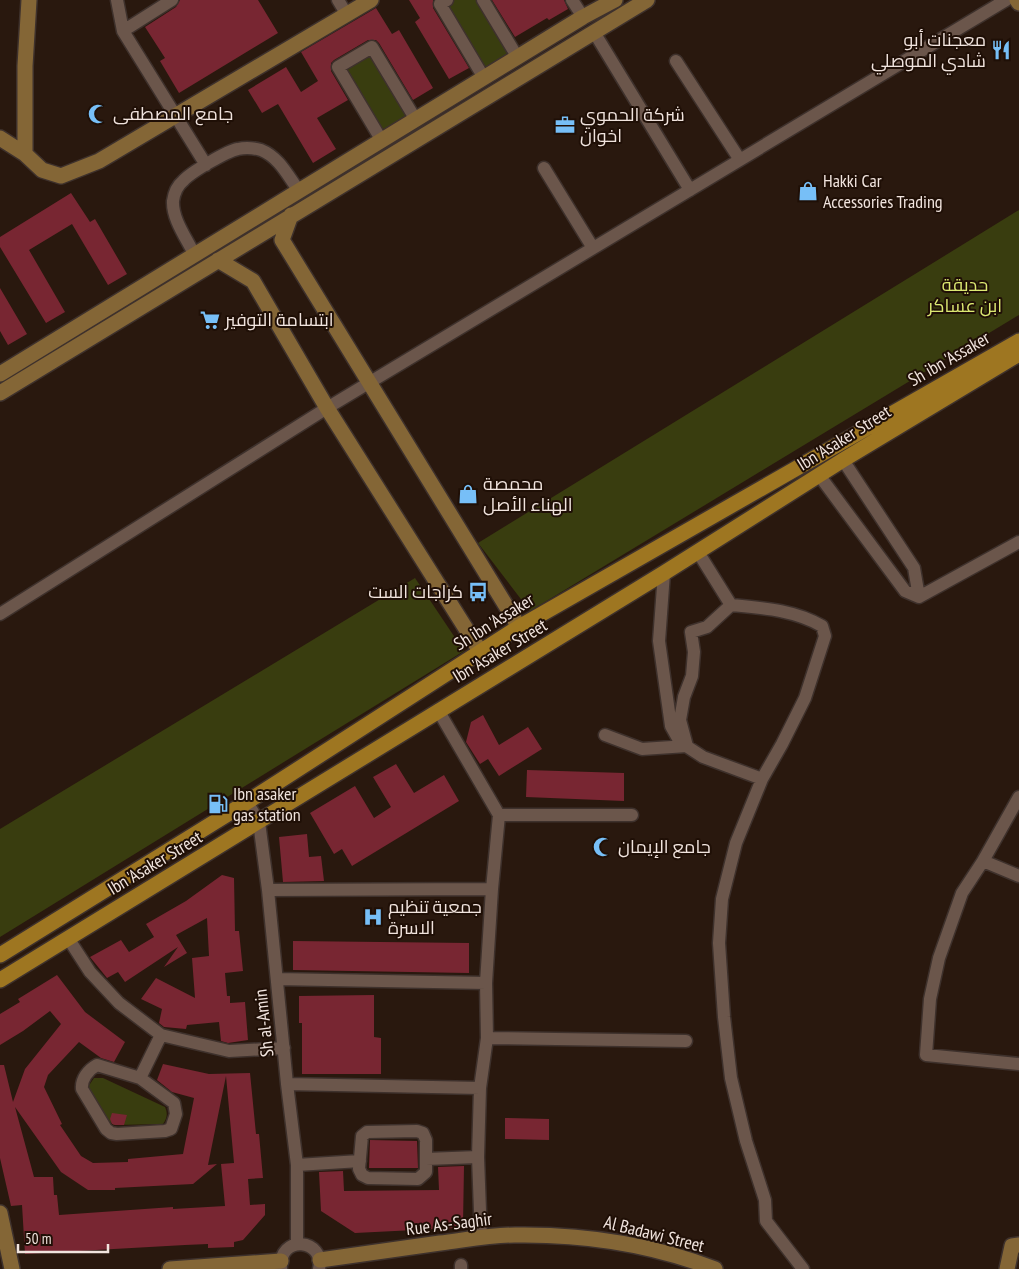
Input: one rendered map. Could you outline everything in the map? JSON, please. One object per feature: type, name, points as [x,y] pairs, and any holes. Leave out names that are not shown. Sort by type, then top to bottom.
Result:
[{"type":"main road","points":[[25,154],[24,66],[29,0]]},
{"type":"main road","points":[[0,138],[25,154],[42,170],[61,176],[99,161],[371,0]]},
{"type":"main road","points":[[0,374],[194,254],[615,0]]},
{"type":"main road","points":[[0,393],[647,0]]},
{"type":"main road","points":[[291,216],[282,240],[519,627]]},
{"type":"main road","points":[[218,260],[253,281],[327,408],[480,651]]},
{"type":"main road","name":"Sh ibn 'Assaker","points":[[0,955],[247,802],[519,627],[1019,341]]},
{"type":"main road","name":"Ibn 'Asaker Street","points":[[0,980],[664,573],[842,460],[1019,354]]},
{"type":"main road","points":[[0,1213],[12,1269]]},
{"type":"main road","name":"Rue As-Saghir","points":[[319,1264],[482,1238],[513,1235],[584,1237]]},
{"type":"main road","name":"Al Badawi Street","points":[[584,1237],[687,1258],[715,1269]]},
{"type":"main road","points":[[1007,1269],[1012,1246],[1019,1244]]},
{"type":"main road","points":[[170,1269],[281,1265]]},
{"type":"street","points":[[117,0],[123,31],[206,165]]},
{"type":"street","points":[[123,31],[172,0]]},
{"type":"street","points":[[338,0],[347,15]]},
{"type":"street","points":[[447,0],[440,4],[484,78]]},
{"type":"street","points":[[483,0],[518,58]]},
{"type":"street","points":[[572,0],[583,18]]},
{"type":"street","points":[[0,614],[327,408],[1006,0]]},
{"type":"street","points":[[594,32],[690,190]]},
{"type":"street","points":[[382,142],[338,67],[372,47],[416,120]]},
{"type":"street","points":[[676,61],[740,160]]},
{"type":"street","points":[[194,254],[175,216],[173,200],[184,180],[226,153],[248,148],[269,154],[278,161],[299,191]]},
{"type":"street","points":[[544,168],[593,248]]},
{"type":"street","points":[[842,460],[914,568],[919,597]]},
{"type":"street","points":[[819,476],[905,591],[919,597]]},
{"type":"street","points":[[919,597],[1019,542]]},
{"type":"street","points":[[698,552],[731,605]]},
{"type":"street","points":[[664,573],[659,641],[671,726],[680,742],[703,757],[762,779]]},
{"type":"street","points":[[687,746],[680,720],[684,697],[692,676],[694,652],[691,632],[707,627],[731,605],[772,608],[812,620],[822,626],[825,636],[805,698],[762,779],[736,843],[722,899],[719,943],[724,1017],[731,1078],[746,1140],[765,1200],[766,1221],[803,1269]]},
{"type":"street","points":[[438,710],[499,815],[486,983],[487,1038],[480,1088],[478,1157],[482,1238]]},
{"type":"street","points":[[605,735],[642,749],[687,746]]},
{"type":"street","points":[[1019,798],[983,862],[962,893],[939,958],[930,999],[926,1055],[1019,1064]]},
{"type":"street","name":"Sh al-Amin","points":[[247,802],[259,822],[268,890],[287,1084],[297,1164],[297,1244]]},
{"type":"street","points":[[499,815],[632,816]]},
{"type":"street","points":[[983,862],[1019,876]]},
{"type":"street","points":[[268,890],[492,889]]},
{"type":"street","points":[[68,938],[90,972],[119,1003],[161,1035],[229,1051],[284,1048]]},
{"type":"street","points":[[277,979],[486,983]]},
{"type":"street","points":[[140,1078],[161,1035]]},
{"type":"street","points":[[487,1038],[686,1042]]},
{"type":"street","points":[[97,1065],[140,1078],[174,1102],[176,1108],[175,1122],[171,1129],[165,1131],[111,1133],[106,1129],[82,1089],[84,1078],[97,1065]]},
{"type":"street","points":[[287,1084],[480,1088]]},
{"type":"street","points":[[417,1131],[423,1133],[426,1140],[426,1172],[418,1179],[368,1178],[362,1175],[359,1169],[360,1161],[362,1136],[367,1132],[417,1131]]},
{"type":"street","points":[[426,1158],[478,1157]]},
{"type":"street","points":[[297,1164],[360,1161]]},
{"type":"street","points":[[281,1265],[286,1250],[297,1244]]},
{"type":"street","name":"Rue As-Saghir","points":[[297,1244],[314,1249],[319,1264]]},
{"type":"green space","points":[[454,0],[479,0],[511,53],[485,69],[447,5]]},
{"type":"green space","points":[[370,52],[409,116],[383,132],[344,67]]},
{"type":"green space","name":"حديقة ابن عساكر","points":[[1019,210],[1019,315],[530,611],[478,543]]},
{"type":"green space","points":[[415,578],[464,651],[0,937],[0,829]]},
{"type":"green space","points":[[94,1078],[103,1078],[165,1107],[167,1116],[163,1124],[114,1125],[109,1121],[88,1087]]},
{"type":"building","points":[[180,0],[258,0],[278,33],[179,93],[160,61],[165,58],[145,27],[176,7]]},
{"type":"building","points":[[409,0],[433,0],[433,8],[469,68],[449,79],[415,22],[420,18]]},
{"type":"building","points":[[492,0],[564,0],[568,9],[549,20],[547,18],[515,37]]},
{"type":"building","points":[[376,8],[392,34],[399,30],[433,88],[413,100],[376,40],[368,40],[334,60],[331,63],[331,71],[348,100],[317,118],[336,149],[313,163],[278,104],[262,113],[248,90],[286,67],[301,92],[318,81],[301,52]]},
{"type":"building","points":[[71,193],[90,222],[95,219],[127,274],[108,285],[72,224],[29,250],[65,312],[46,323],[0,247],[0,237]]},
{"type":"building","points":[[0,288],[27,334],[8,345],[0,331]]},
{"type":"building","points":[[483,715],[499,745],[528,727],[542,749],[499,776],[488,759],[480,764],[466,742],[471,722]]},
{"type":"building","points":[[396,764],[414,793],[444,775],[459,801],[352,866],[342,849],[334,854],[310,813],[355,786],[374,818],[391,807],[373,777]]},
{"type":"building","points":[[527,770],[624,773],[624,801],[526,797]]},
{"type":"building","points":[[307,834],[309,857],[321,856],[324,881],[283,882],[279,837]]},
{"type":"building","points":[[222,875],[234,878],[235,931],[239,931],[243,971],[225,973],[227,996],[230,996],[230,1003],[245,1002],[248,1040],[228,1043],[221,1041],[219,1022],[187,1025],[186,1029],[164,1027],[159,1023],[162,1009],[141,999],[156,978],[195,998],[192,958],[209,956],[207,918],[176,935],[187,953],[164,967],[178,947],[125,982],[118,972],[107,978],[90,957],[121,940],[129,952],[154,937],[146,924],[186,901]]},
{"type":"building","points":[[293,941],[469,943],[469,973],[293,970]]},
{"type":"building","points":[[57,975],[85,1012],[125,1042],[114,1062],[101,1058],[79,1042],[48,1075],[44,1087],[62,1124],[60,1125],[81,1156],[93,1163],[128,1162],[128,1159],[183,1154],[194,1098],[172,1092],[157,1080],[163,1064],[209,1074],[250,1073],[256,1134],[259,1134],[263,1178],[248,1179],[250,1205],[265,1204],[265,1215],[243,1240],[234,1242],[234,1247],[208,1248],[208,1244],[25,1254],[22,1205],[11,1206],[0,1158],[0,1065],[4,1065],[13,1102],[25,1069],[61,1024],[50,1011],[0,1045],[0,1014],[20,1002],[18,999]],"holes":[[[226,1076],[234,1163],[221,1164],[225,1206],[173,1209],[173,1207],[59,1215],[57,1195],[54,1195],[53,1177],[34,1177],[15,1107],[61,1172],[88,1190],[115,1190],[115,1188],[193,1184],[217,1164],[208,1165]]]},
{"type":"building","points":[[374,995],[374,1037],[381,1038],[381,1074],[302,1074],[302,1023],[299,1023],[299,996]]},
{"type":"building","points":[[112,1113],[127,1115],[124,1125],[112,1124],[110,1119]]},
{"type":"building","points":[[505,1118],[549,1119],[549,1140],[505,1139]]},
{"type":"building","points":[[370,1140],[417,1141],[418,1168],[369,1168]]},
{"type":"building","points":[[464,1166],[463,1224],[455,1228],[355,1233],[321,1211],[319,1172],[343,1171],[344,1191],[439,1190],[438,1167]]},
{"type":"place","name":"معجنات أبو شادي الموصلي","points":[[1001,50]]},
{"type":"place","name":"جامع المصطفى","points":[[98,114]]},
{"type":"place","name":"شركة الحموي اخوان","points":[[565,125]]},
{"type":"place","name":"Hakki Car Accessories Trading","points":[[808,191]]},
{"type":"place","name":"ابتسامة التوفير","points":[[210,320]]},
{"type":"place","name":"محمصة الهناء الأصل","points":[[468,494]]},
{"type":"place","name":"كراجات الست","points":[[478,592]]},
{"type":"place","name":"Ibn asaker gas station","points":[[218,804]]},
{"type":"place","name":"جامع الإيمان","points":[[603,847]]},
{"type":"place","name":"جمعية تنظيم الاسرة","points":[[373,917]]}]
